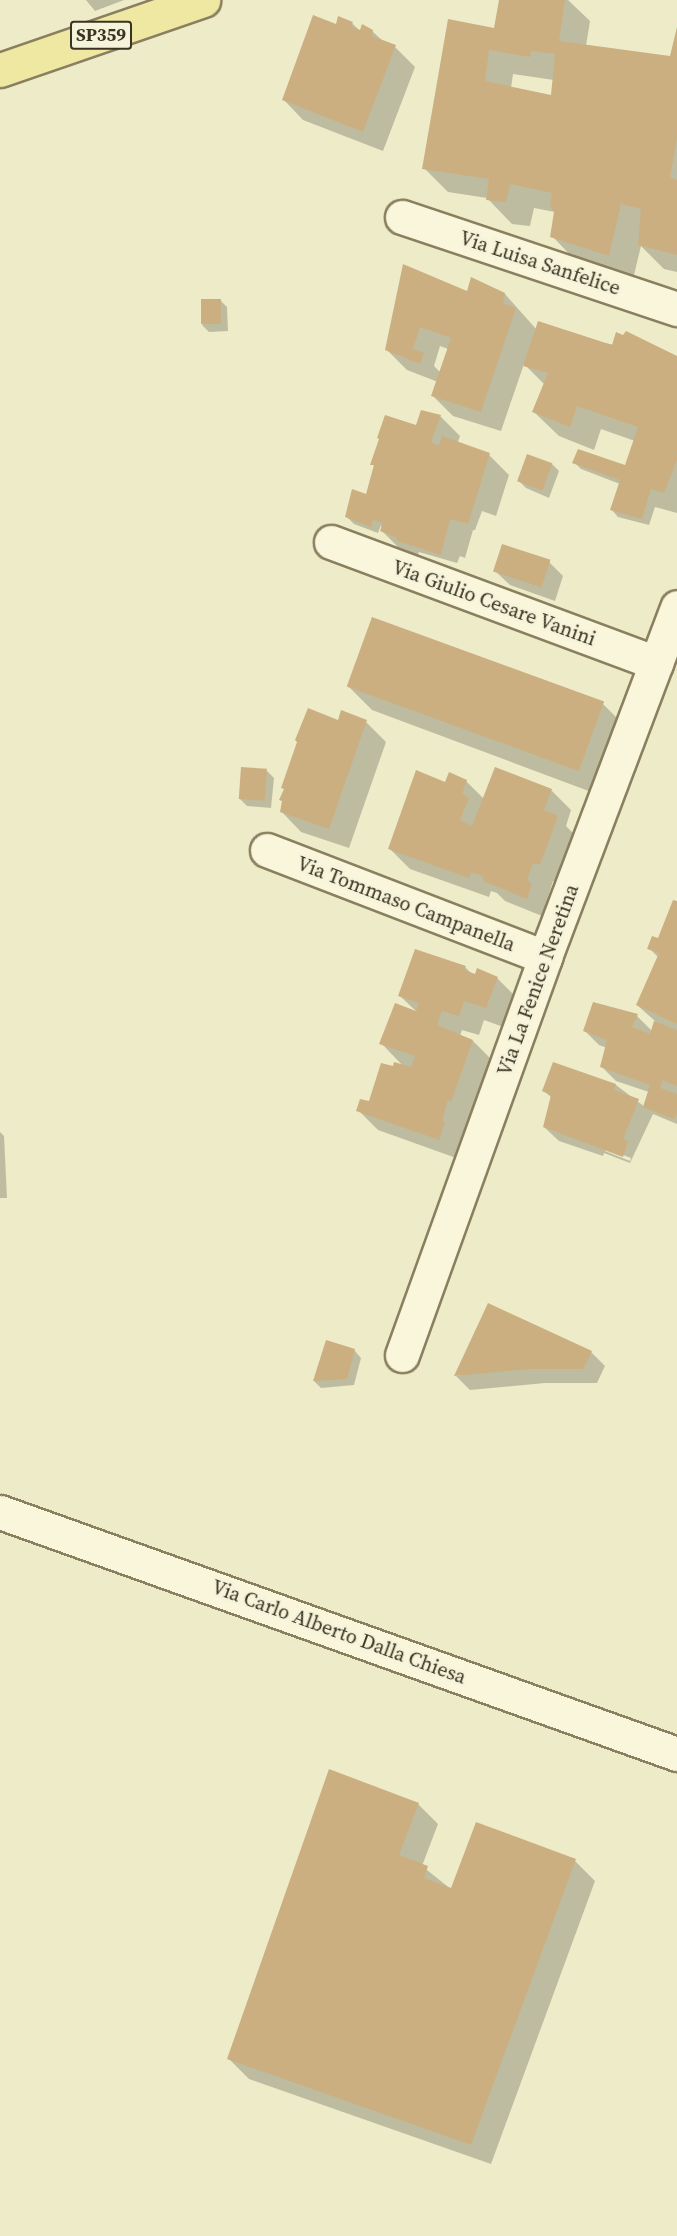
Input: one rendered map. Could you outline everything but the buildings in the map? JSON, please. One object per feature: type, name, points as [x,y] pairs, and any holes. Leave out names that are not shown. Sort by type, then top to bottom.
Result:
[{"type":"main road","name":"SP359","points":[[0,70],[203,0]]},
{"type":"street","name":"Via Luisa Sanfelice","points":[[402,218],[677,309]]},
{"type":"street","name":"Via Giulio Cesare Vanini","points":[[331,542],[656,663]]},
{"type":"street","name":"Via La Fenice Neretina","points":[[402,1355],[545,957],[677,608]]},
{"type":"street","name":"Via Tommaso Campanella","points":[[267,850],[545,957]]},
{"type":"street","name":"Via Carlo Alberto Dalla Chiesa","points":[[0,1512],[677,1754]]}]
